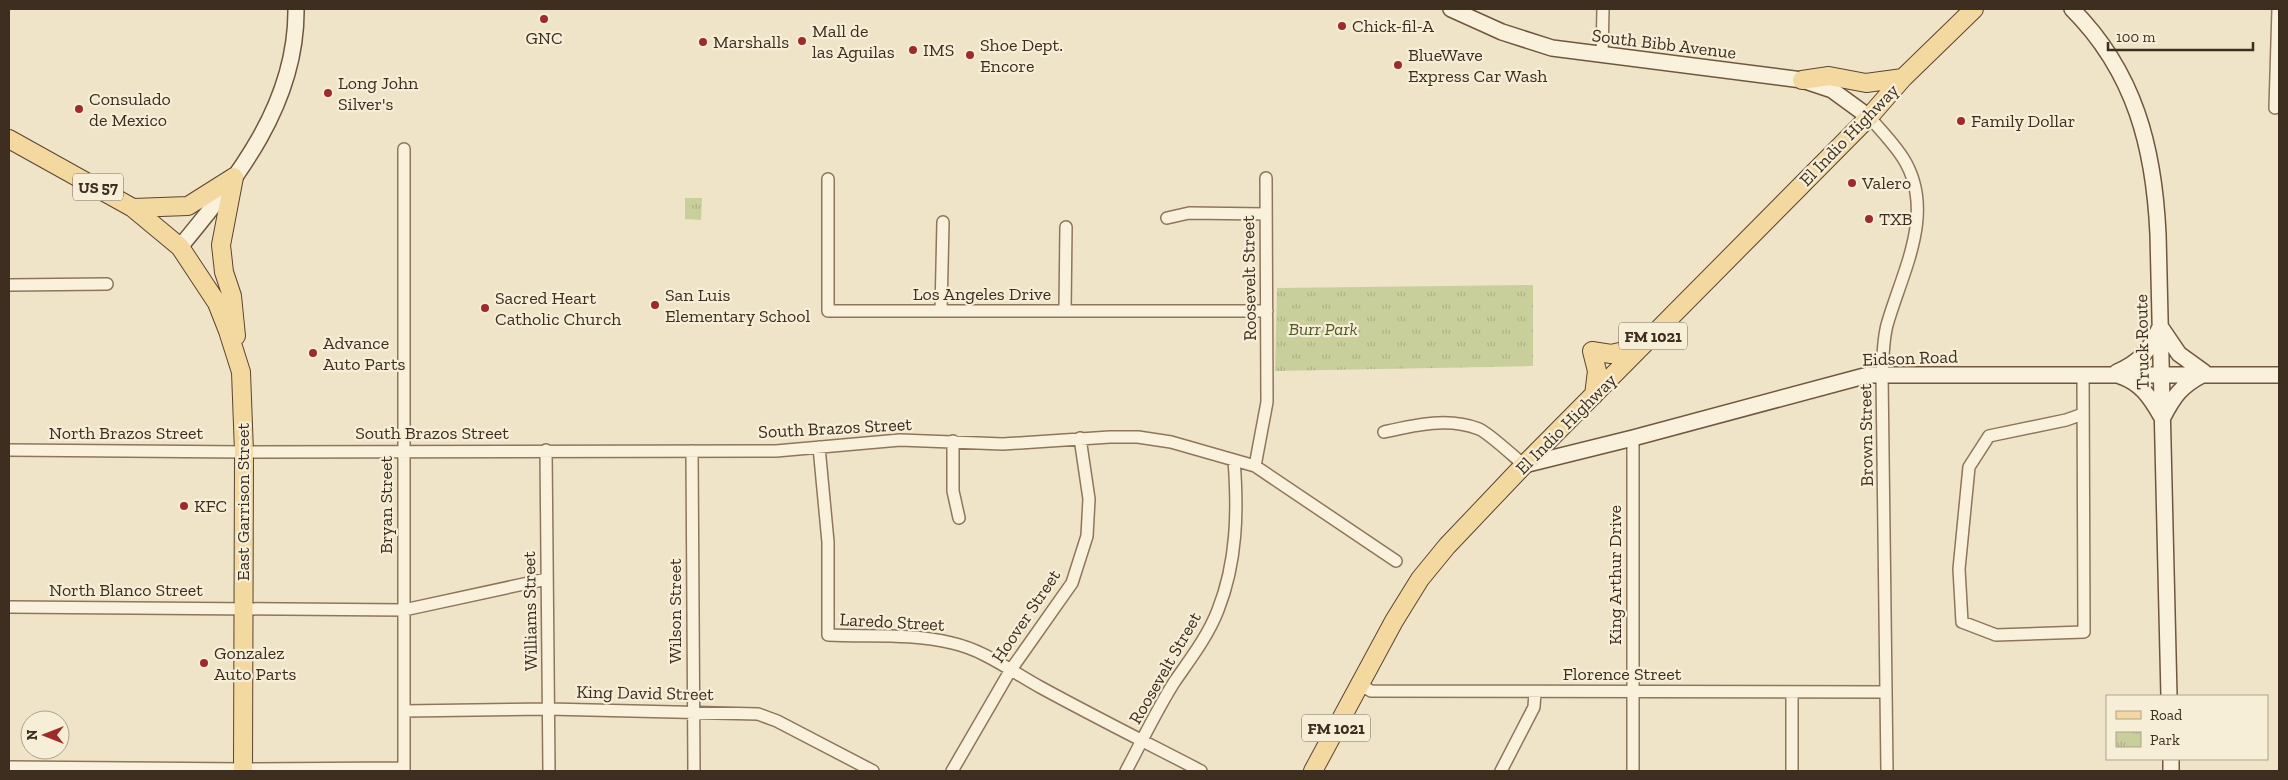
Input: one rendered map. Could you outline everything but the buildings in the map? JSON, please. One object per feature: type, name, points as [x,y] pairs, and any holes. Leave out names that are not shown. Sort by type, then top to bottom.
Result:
[{"type":"main road","name":"El Indio Highway","points":[[1313,771],[1359,684],[1420,579],[1447,546],[1524,465],[1869,117],[1903,78],[1974,9]]},
{"type":"main road","points":[[1802,80],[1829,76],[1866,83],[1903,78]]},
{"type":"main road","name":"East Garrison Street","points":[[9,139],[133,208],[180,247],[217,303],[240,372],[244,452],[243,770]]},
{"type":"main road","points":[[133,208],[188,206],[234,177]]},
{"type":"main road","points":[[234,177],[221,245],[224,272],[232,296],[240,372]]},
{"type":"main road","points":[[1594,395],[1597,371],[1592,352],[1610,354],[1643,346]]},
{"type":"street","points":[[180,247],[228,189],[270,122],[288,72],[294,40],[296,9]]},
{"type":"street","name":"South Bibb Avenue","points":[[1451,9],[1502,32],[1552,48],[1802,80],[1832,90],[1869,117]]},
{"type":"street","points":[[1602,9],[1602,55]]},
{"type":"street","name":"Truck Route","points":[[2072,9],[2090,26],[2122,74],[2147,142],[2156,198],[2169,695]]},
{"type":"street","points":[[2275,108],[2279,26],[2278,9]]},
{"type":"street","name":"Brown Street","points":[[1869,117],[1904,159],[1916,196],[1918,221],[1911,254],[1887,327],[1882,374],[1887,771]]},
{"type":"street","name":"Bryan Street","points":[[404,149],[404,770]]},
{"type":"street","name":"Roosevelt Street","points":[[1255,466],[1267,402],[1266,178]]},
{"type":"street","name":"Los Angeles Drive","points":[[828,179],[828,311],[1267,311]]},
{"type":"street","points":[[1167,218],[1189,213],[1266,214]]},
{"type":"street","points":[[941,311],[943,222]]},
{"type":"street","points":[[1066,227],[1066,311]]},
{"type":"street","points":[[9,285],[107,284]]},
{"type":"street","points":[[2114,374],[2136,383],[2143,389],[2162,418],[2178,392],[2188,382],[2206,373],[2179,354],[2160,326]]},
{"type":"street","points":[[2114,374],[2127,368],[2144,355],[2152,345],[2160,326]]},
{"type":"street","name":"Eidson Road","points":[[1524,465],[1868,375],[2206,373],[2279,375]]},
{"type":"street","points":[[2083,374],[2084,632],[1996,635],[1962,622],[1959,569],[1969,466],[1989,436],[2066,420],[2083,414]]},
{"type":"street","points":[[1384,432],[1446,422],[1480,430],[1524,465]]},
{"type":"street","name":"South Brazos Street","points":[[244,452],[403,450],[776,451],[900,440],[1003,444],[1080,438],[1138,437],[1172,442],[1255,466],[1396,561]]},
{"type":"street","name":"Hoover Street","points":[[952,771],[1010,670],[1072,583],[1087,536],[1089,499],[1080,438]]},
{"type":"street","name":"King Arthur Drive","points":[[1633,438],[1633,771]]},
{"type":"street","points":[[953,441],[953,491],[960,518]]},
{"type":"street","name":"Laredo Street","points":[[819,448],[828,542],[828,635],[912,636],[953,643],[987,656],[1201,771]]},
{"type":"street","name":"North Brazos Street","points":[[9,450],[244,452]]},
{"type":"street","name":"Williams Street","points":[[546,450],[549,771]]},
{"type":"street","name":"Wilson Street","points":[[692,451],[694,771]]},
{"type":"street","name":"Roosevelt Street","points":[[1126,771],[1171,689],[1200,647],[1218,609],[1234,556],[1237,492],[1234,460]]},
{"type":"street","name":"North Blanco Street","points":[[9,607],[404,610],[547,579]]},
{"type":"street","name":"Florence Street","points":[[1359,684],[1371,691],[1886,692]]},
{"type":"street","points":[[1501,771],[1534,707],[1535,692]]},
{"type":"street","points":[[1792,692],[1792,771]]},
{"type":"street","name":"King David Street","points":[[404,711],[694,711],[758,714],[777,721],[873,771]]},
{"type":"street","points":[[9,767],[54,769],[404,770]]},
{"type":"green space","points":[[685,198],[702,198],[701,220],[685,219]]},
{"type":"green space","name":"Burr Park","points":[[1533,285],[1533,366],[1275,371],[1277,288]]},
{"type":"place","name":"GNC","points":[[544,19]]},
{"type":"place","name":"Chick-fil-A","points":[[1342,26]]},
{"type":"place","name":"Mall de las Aguilas","points":[[802,41]]},
{"type":"place","name":"Marshalls","points":[[703,42]]},
{"type":"place","name":"IMS","points":[[913,50]]},
{"type":"place","name":"Shoe Dept. Encore","points":[[970,55]]},
{"type":"place","name":"BlueWave Express Car Wash","points":[[1398,65]]},
{"type":"place","name":"Long John Silver's","points":[[328,93]]},
{"type":"place","name":"Consulado de Mexico","points":[[79,109]]},
{"type":"place","name":"Family Dollar","points":[[1961,121]]},
{"type":"place","name":"Valero","points":[[1852,183]]},
{"type":"place","name":"TXB","points":[[1869,219]]},
{"type":"place","name":"San Luis Elementary School","points":[[655,305]]},
{"type":"place","name":"Sacred Heart Catholic Church","points":[[485,308]]},
{"type":"place","name":"Advance Auto Parts","points":[[313,353]]},
{"type":"place","name":"KFC","points":[[184,506]]},
{"type":"place","name":"Gonzalez Auto Parts","points":[[204,663]]}]
